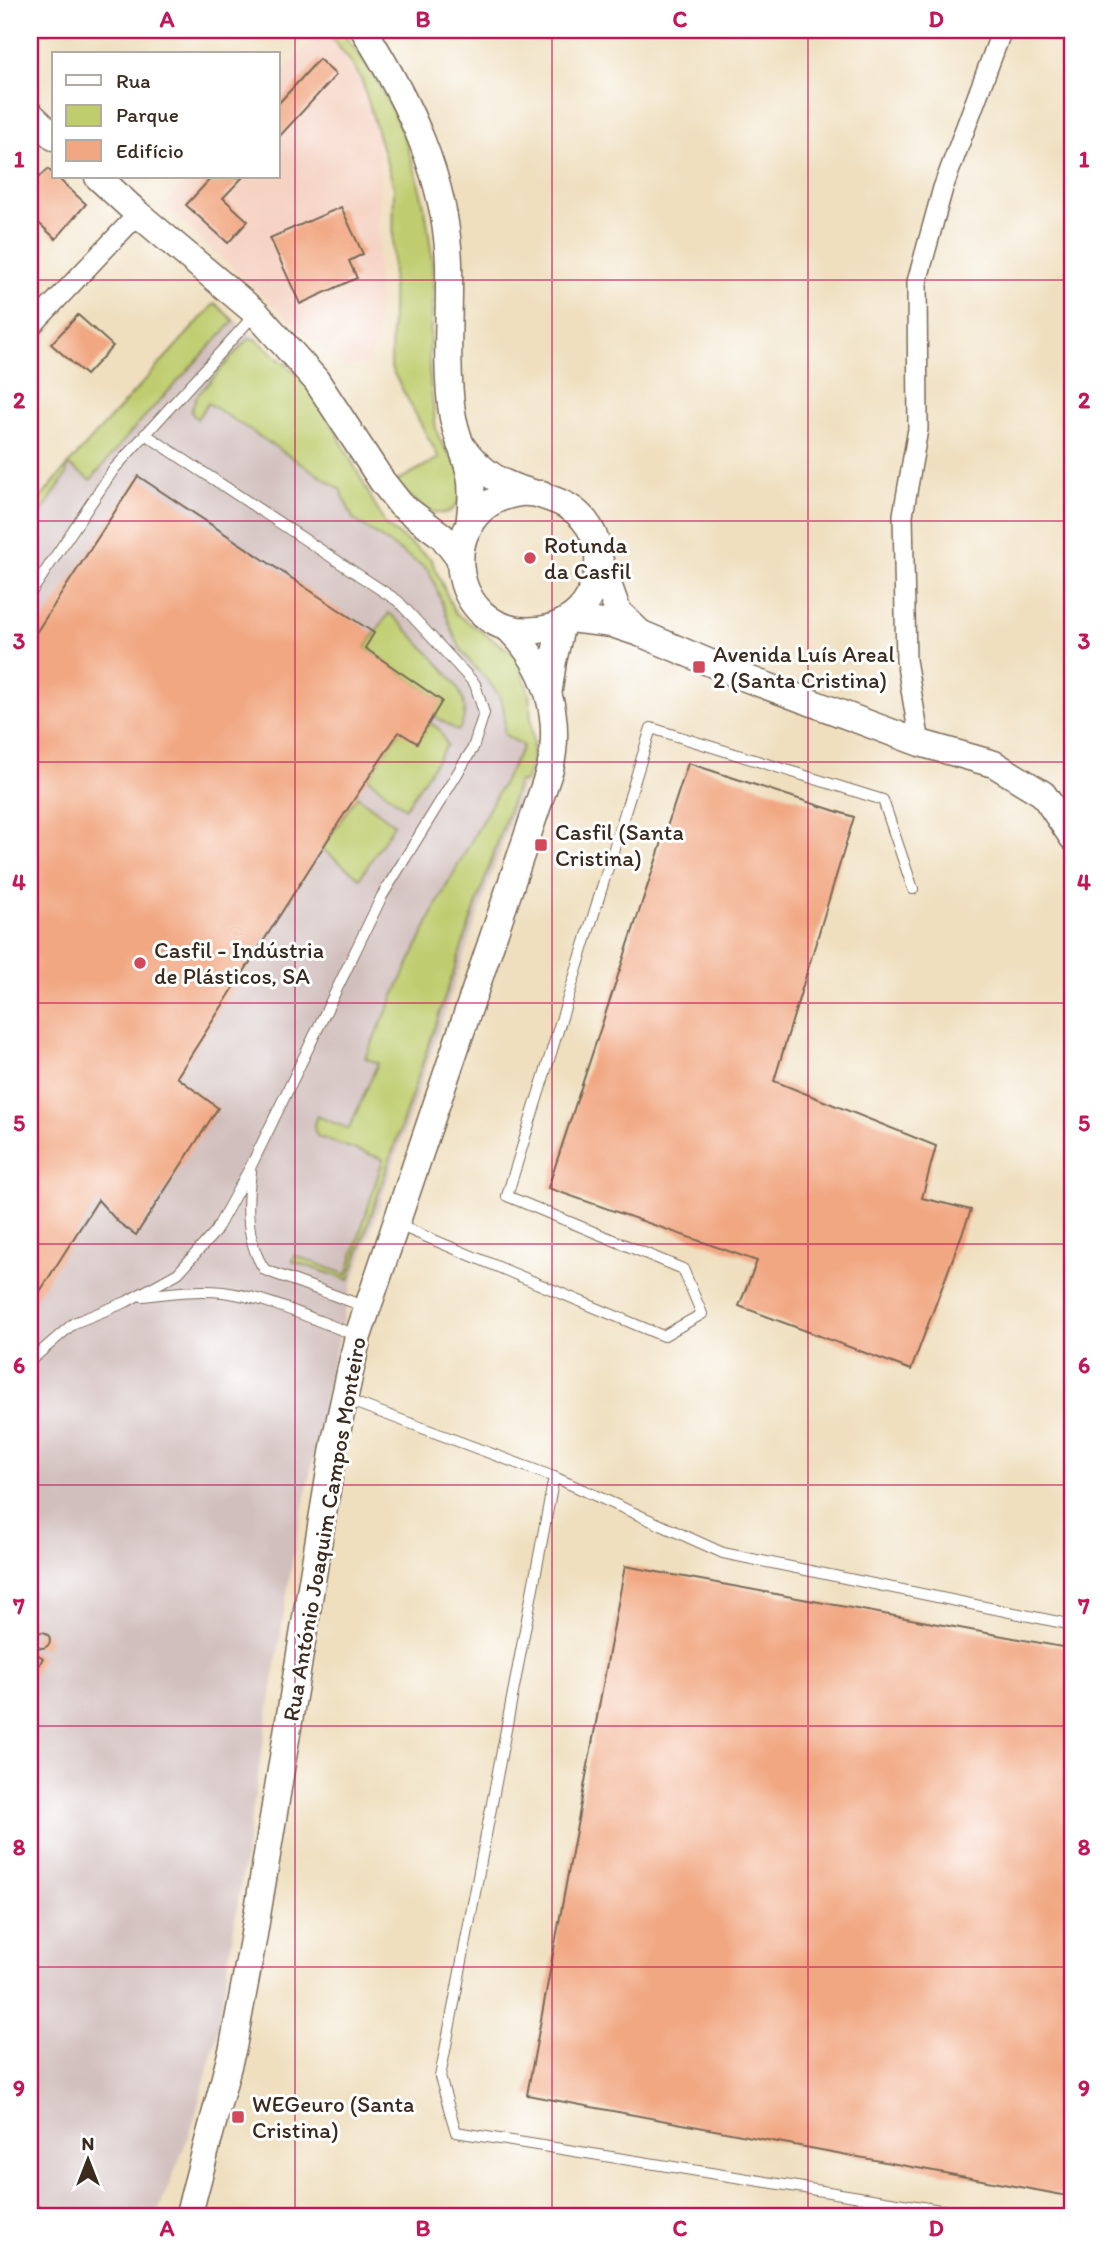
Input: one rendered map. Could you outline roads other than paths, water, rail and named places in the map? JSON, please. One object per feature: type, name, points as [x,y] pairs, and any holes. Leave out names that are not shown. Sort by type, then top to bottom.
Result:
[{"type":"street","points":[[364,30],[391,74],[417,125],[438,186],[449,260],[449,372],[452,414],[472,492],[468,527],[459,558],[462,581],[472,602],[488,619],[509,629],[536,631],[566,621],[612,624],[748,679],[920,743],[994,764],[1043,794],[1073,838]]},
{"type":"street","points":[[920,743],[906,660],[903,515],[918,429],[917,282],[943,188],[1002,30]]},
{"type":"street","points":[[30,114],[52,135]]},
{"type":"street","points":[[99,178],[256,313],[316,380],[382,481],[401,505],[442,536],[459,558]]},
{"type":"street","points":[[30,328],[138,214]]},
{"type":"street","points":[[460,444],[471,459],[496,478],[563,501],[581,516],[593,535],[618,612],[642,634]]},
{"type":"street","points":[[468,527],[482,510],[500,499],[520,493],[542,494]]},
{"type":"street","points":[[566,621],[582,607],[592,592],[598,557]]},
{"type":"street","name":"Rua António Joaquim Campos Monteiro","points":[[549,694],[553,661],[566,621]]},
{"type":"street","name":"Rua António Joaquim Campos Monteiro","points":[[188,2217],[235,2034],[335,1441],[358,1336],[394,1223],[550,769],[555,735],[549,694],[536,660],[509,629]]},
{"type":"lane","points":[[30,594],[114,469],[256,313]]},
{"type":"lane","points":[[30,1361],[74,1323],[178,1273],[215,1232],[252,1164],[382,896],[473,748],[484,713],[475,684],[398,601],[145,434]]},
{"type":"lane","points":[[394,1223],[663,1336],[702,1314],[683,1269],[506,1196],[651,728],[883,800],[914,889]]},
{"type":"lane","points":[[252,1164],[248,1207],[250,1231],[257,1259],[265,1270],[366,1307]]},
{"type":"lane","points":[[135,1296],[222,1292],[255,1298],[358,1336]]},
{"type":"lane","points":[[344,1399],[554,1477],[723,1553],[1073,1625]]},
{"type":"lane","points":[[554,1477],[440,2077],[456,2132],[984,2217]]},
{"type":"lane","points":[[30,2207],[46,2217]]},
{"type":"place","name":"Rotunda da Casfil","points":[[530,558]]},
{"type":"place","name":"Avenida Luís Areal 2 (Santa Cristina)","points":[[699,667]]},
{"type":"place","name":"Casfil (Santa Cristina)","points":[[541,845]]},
{"type":"place","name":"Casfil - Indústria de Plásticos, SA","points":[[140,963]]},
{"type":"place","name":"WEGeuro (Santa Cristina)","points":[[238,2117]]}]
